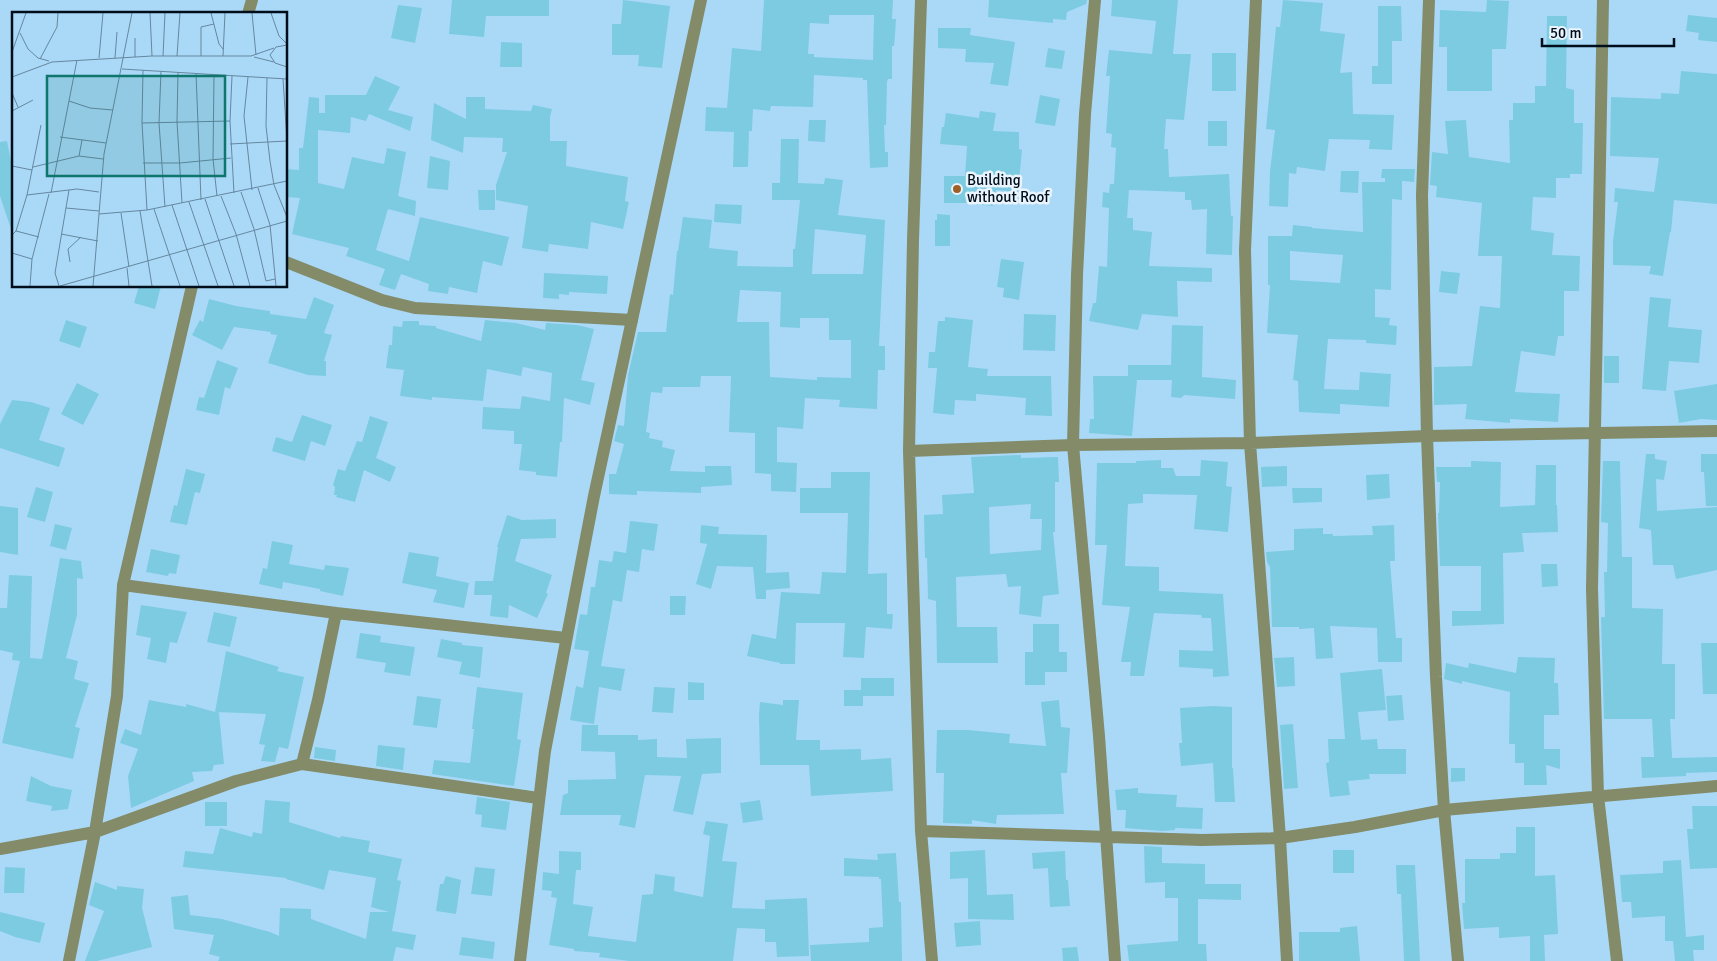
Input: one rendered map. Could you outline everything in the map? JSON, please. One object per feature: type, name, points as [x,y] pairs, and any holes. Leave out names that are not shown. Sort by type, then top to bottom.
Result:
[{"type":"street","points":[[520,961],[538,798],[566,638],[701,0]]},
{"type":"street","points":[[921,0],[909,452],[921,832],[932,961]]},
{"type":"street","points":[[1095,0],[1085,114],[1076,275],[1073,445],[1116,961]]},
{"type":"street","points":[[1256,0],[1244,250],[1250,443],[1280,838],[1287,961]]},
{"type":"street","points":[[1429,0],[1422,196],[1427,436],[1436,677],[1444,810],[1458,961]]},
{"type":"street","points":[[1603,0],[1592,590],[1598,796],[1617,961]]},
{"type":"street","points":[[288,263],[382,300],[415,308],[632,320]]},
{"type":"street","points":[[69,961],[95,832],[117,696],[123,585],[192,288]]},
{"type":"street","points":[[909,452],[1073,445],[1250,443],[1427,436],[1717,432]]},
{"type":"street","points":[[123,585],[336,613],[566,638]]},
{"type":"street","points":[[302,764],[318,700],[336,613]]},
{"type":"street","points":[[0,849],[95,832],[236,781],[302,764],[538,798]]},
{"type":"street","points":[[921,832],[1202,840],[1280,838],[1355,827],[1444,810],[1717,786]]},
{"type":"building","points":[[452,0],[549,0],[549,16],[486,16],[484,37],[449,34]]},
{"type":"building","points":[[623,0],[670,6],[662,68],[638,66],[639,55],[612,55],[612,24],[621,24]]},
{"type":"building","points":[[764,0],[893,0],[892,19],[896,19],[894,46],[892,46],[892,79],[888,79],[887,82],[886,125],[884,125],[885,152],[888,152],[888,167],[870,168],[867,80],[863,80],[863,78],[814,75],[813,107],[771,106],[770,111],[753,109],[752,131],[749,131],[748,167],[733,167],[734,132],[705,131],[706,107],[727,108],[732,48],[761,51]],"holes":[[[829,15],[874,15],[873,60],[814,57],[814,54],[808,54],[810,23],[829,24]]]},
{"type":"building","points":[[989,0],[1087,0],[1086,4],[1067,12],[1066,20],[1053,19],[1053,23],[988,17]]},
{"type":"building","points":[[1112,0],[1178,0],[1173,54],[1191,54],[1184,120],[1166,119],[1164,149],[1168,149],[1169,177],[1229,174],[1231,216],[1233,216],[1232,255],[1206,254],[1207,209],[1192,210],[1191,200],[1185,200],[1185,192],[1129,190],[1127,218],[1133,218],[1133,230],[1152,232],[1149,266],[1212,268],[1212,282],[1177,281],[1178,317],[1142,314],[1138,330],[1089,321],[1093,303],[1096,303],[1099,266],[1107,267],[1109,208],[1102,207],[1103,192],[1109,193],[1110,184],[1114,184],[1116,148],[1111,147],[1112,134],[1106,133],[1110,76],[1106,76],[1109,50],[1152,54],[1156,21],[1111,16]]},
{"type":"building","points":[[1283,0],[1323,3],[1320,31],[1345,34],[1340,73],[1352,72],[1353,114],[1394,115],[1392,150],[1369,149],[1370,140],[1329,139],[1325,171],[1297,167],[1296,174],[1289,173],[1288,207],[1269,206],[1270,171],[1275,130],[1266,129],[1276,27],[1280,27]]},
{"type":"building","points":[[1487,0],[1509,1],[1506,49],[1492,49],[1492,91],[1447,91],[1447,47],[1439,47],[1440,10],[1486,12]]},
{"type":"building","points":[[398,5],[422,8],[415,43],[391,38]]},
{"type":"building","points":[[1378,6],[1401,6],[1402,41],[1392,41],[1392,84],[1372,84],[1372,66],[1378,66]]},
{"type":"building","points":[[1688,15],[1717,18],[1717,42],[1698,40],[1699,33],[1686,31]]},
{"type":"building","points":[[1547,16],[1567,16],[1566,88],[1574,90],[1574,123],[1583,123],[1582,174],[1570,174],[1570,178],[1556,178],[1556,198],[1533,197],[1531,230],[1554,233],[1552,255],[1580,256],[1579,291],[1564,291],[1564,336],[1558,336],[1555,356],[1521,351],[1515,392],[1560,394],[1558,422],[1510,419],[1510,423],[1465,419],[1467,404],[1434,405],[1434,367],[1472,366],[1480,306],[1500,308],[1502,256],[1478,256],[1482,203],[1436,197],[1437,186],[1430,185],[1432,152],[1448,154],[1445,121],[1466,120],[1469,157],[1510,163],[1509,120],[1513,120],[1513,103],[1535,103],[1535,86],[1546,86]]},
{"type":"building","points":[[938,28],[971,28],[970,35],[1015,42],[1008,86],[990,84],[994,63],[965,62],[966,49],[938,48]]},
{"type":"building","points":[[501,42],[522,43],[522,67],[500,67]]},
{"type":"building","points":[[1048,48],[1065,51],[1062,69],[1045,67]]},
{"type":"building","points":[[1212,53],[1236,53],[1236,91],[1212,91]]},
{"type":"building","points":[[1681,71],[1717,74],[1717,204],[1674,200],[1671,232],[1663,276],[1649,274],[1651,266],[1613,265],[1613,241],[1618,202],[1614,202],[1615,188],[1654,192],[1659,158],[1610,156],[1611,97],[1661,99],[1661,93],[1679,94]]},
{"type":"building","points":[[375,76],[400,87],[388,110],[413,117],[410,131],[369,114],[366,121],[351,117],[350,133],[318,130],[318,183],[344,189],[352,157],[384,164],[387,148],[406,152],[398,196],[416,201],[415,216],[388,209],[376,250],[409,261],[420,217],[509,237],[502,266],[483,261],[477,293],[449,287],[448,294],[428,291],[429,284],[401,274],[395,290],[379,285],[385,269],[346,256],[349,248],[292,234],[300,198],[288,197],[288,169],[299,170],[299,148],[303,148],[309,97],[319,98],[319,113],[325,113],[325,95],[366,95]]},
{"type":"building","points":[[1040,95],[1060,99],[1055,126],[1035,123]]},
{"type":"building","points":[[466,97],[485,97],[485,109],[531,111],[533,105],[552,109],[550,141],[567,141],[566,166],[628,177],[625,201],[629,202],[623,229],[591,222],[588,249],[549,244],[548,252],[522,248],[528,206],[496,200],[496,185],[507,152],[502,152],[503,138],[464,137],[463,153],[431,140],[434,103],[466,119]]},
{"type":"building","points":[[980,111],[996,113],[993,131],[1019,132],[1019,149],[1022,150],[1018,192],[996,190],[993,206],[944,203],[944,176],[965,176],[967,146],[940,144],[946,113],[979,118]]},
{"type":"building","points":[[809,120],[826,120],[825,142],[808,141]]},
{"type":"building","points":[[1208,121],[1227,121],[1227,146],[1208,146]]},
{"type":"building","points":[[781,139],[799,139],[798,183],[824,184],[825,178],[843,180],[838,215],[885,220],[879,346],[885,346],[885,370],[878,370],[877,409],[839,407],[840,400],[805,398],[803,429],[777,427],[777,462],[797,463],[796,492],[771,491],[771,474],[755,473],[755,433],[729,432],[731,376],[701,376],[700,387],[663,387],[662,393],[651,392],[646,432],[650,433],[649,438],[663,441],[662,447],[675,450],[670,471],[705,472],[705,466],[731,466],[732,485],[701,487],[701,493],[637,491],[637,495],[609,494],[609,474],[616,474],[624,444],[614,441],[618,425],[624,426],[628,375],[638,332],[666,332],[670,294],[673,295],[677,251],[683,217],[712,220],[709,248],[738,251],[737,266],[793,267],[793,249],[795,249],[800,200],[772,200],[772,183],[780,183]],"holes":[[[815,229],[866,235],[863,274],[812,274]],[[740,290],[781,292],[780,327],[800,328],[800,318],[829,318],[829,340],[851,340],[851,378],[817,377],[817,380],[770,377],[769,322],[737,322]]]},
{"type":"building","points":[[7,141],[12,167],[12,229],[0,196],[0,142]]},
{"type":"building","points":[[430,156],[450,161],[448,190],[427,188]]},
{"type":"building","points":[[1382,169],[1415,169],[1414,182],[1402,181],[1402,200],[1392,199],[1391,290],[1375,289],[1375,317],[1390,318],[1389,325],[1397,326],[1396,345],[1366,343],[1366,340],[1328,339],[1324,389],[1359,390],[1360,372],[1391,374],[1389,407],[1340,404],[1340,414],[1299,412],[1298,381],[1293,380],[1298,335],[1267,333],[1270,285],[1268,285],[1268,236],[1292,236],[1293,225],[1363,232],[1362,182],[1385,182],[1385,178],[1381,178]],"holes":[[[1290,251],[1343,255],[1340,283],[1290,280]]]},
{"type":"building","points":[[1341,171],[1359,171],[1358,193],[1340,192]]},
{"type":"building","points":[[478,190],[495,190],[495,210],[479,210]]},
{"type":"building","points":[[715,204],[742,205],[741,224],[714,222]]},
{"type":"building","points":[[937,214],[950,215],[950,246],[935,246],[935,220],[937,220]]},
{"type":"building","points":[[1001,259],[1024,262],[1019,300],[1003,297],[1004,288],[997,287]]},
{"type":"building","points":[[1441,271],[1460,273],[1457,294],[1439,292]]},
{"type":"building","points":[[544,273],[608,276],[607,294],[569,292],[569,295],[559,294],[559,299],[543,298]]},
{"type":"building","points":[[138,288],[160,288],[155,309],[134,303]]},
{"type":"building","points":[[314,297],[334,305],[324,333],[332,335],[324,361],[326,361],[326,376],[308,375],[268,363],[277,335],[270,334],[271,332],[234,327],[222,350],[192,335],[200,320],[203,322],[209,299],[236,306],[270,311],[270,314],[306,319]]},
{"type":"building","points":[[1650,297],[1671,299],[1668,327],[1702,330],[1699,363],[1669,361],[1666,391],[1642,389]]},
{"type":"building","points":[[1024,314],[1056,315],[1055,351],[1023,350]]},
{"type":"building","points":[[945,317],[973,320],[968,367],[988,369],[987,376],[1051,376],[1052,416],[1025,415],[1026,398],[976,394],[976,401],[955,400],[954,415],[933,413],[937,368],[928,368],[929,352],[935,352],[938,321],[945,321]]},
{"type":"building","points":[[66,320],[87,327],[80,348],[59,341]]},
{"type":"building","points":[[485,320],[516,323],[545,330],[546,323],[577,325],[594,329],[581,380],[595,383],[590,405],[564,398],[562,442],[560,442],[557,477],[536,475],[536,472],[519,470],[522,444],[514,444],[514,431],[482,429],[483,407],[520,409],[522,396],[550,401],[552,373],[523,367],[521,376],[487,369],[483,401],[432,397],[432,400],[400,396],[404,370],[386,368],[389,345],[392,345],[393,326],[402,327],[403,321],[419,321],[419,325],[436,326],[436,328],[481,341]]},
{"type":"building","points":[[1172,325],[1203,326],[1202,377],[1236,380],[1235,399],[1184,395],[1181,398],[1171,397],[1172,380],[1137,380],[1132,436],[1089,433],[1090,419],[1094,419],[1093,376],[1128,376],[1128,365],[1171,365]]},
{"type":"building","points":[[1604,356],[1619,356],[1619,383],[1604,383]]},
{"type":"building","points":[[217,360],[238,368],[230,389],[225,387],[219,415],[196,410],[199,397],[204,398]]},
{"type":"building","points":[[77,383],[99,394],[83,425],[61,414]]},
{"type":"building","points":[[1717,384],[1717,420],[1701,419],[1679,423],[1674,391]]},
{"type":"building","points":[[12,400],[31,402],[50,408],[39,440],[65,448],[59,467],[0,448],[0,424]]},
{"type":"building","points":[[302,415],[332,425],[325,446],[311,441],[305,461],[272,451],[276,437],[292,442]]},
{"type":"building","points":[[370,416],[388,422],[376,458],[396,467],[390,482],[364,470],[355,502],[336,497],[333,485],[338,469],[345,471],[357,441],[362,442]]},
{"type":"building","points":[[1646,454],[1655,454],[1655,459],[1667,461],[1664,480],[1656,479],[1657,511],[1717,507],[1717,570],[1676,579],[1673,565],[1653,565],[1651,530],[1639,528]]},
{"type":"building","points":[[1701,454],[1717,454],[1717,506],[1706,506],[1704,472],[1701,472]]},
{"type":"building","points":[[1021,455],[1021,458],[1058,457],[1059,482],[1055,482],[1055,532],[1053,532],[1059,594],[1043,596],[1041,617],[1019,614],[1021,586],[1008,587],[1006,574],[956,577],[957,627],[997,627],[998,663],[937,663],[936,601],[928,599],[924,515],[943,514],[942,495],[974,493],[971,457]],"holes":[[[1031,504],[1030,519],[1042,519],[1041,550],[990,554],[989,507]]]},
{"type":"building","points":[[1161,460],[1161,468],[1173,468],[1176,476],[1200,476],[1201,460],[1228,462],[1226,486],[1232,487],[1228,532],[1194,529],[1197,495],[1143,494],[1143,503],[1128,504],[1125,566],[1159,567],[1159,591],[1223,594],[1229,676],[1213,677],[1213,669],[1179,667],[1179,650],[1213,651],[1211,618],[1202,618],[1201,615],[1154,613],[1144,676],[1130,676],[1131,662],[1121,662],[1130,607],[1102,605],[1107,545],[1095,545],[1097,463],[1136,463],[1136,461]]},
{"type":"building","points":[[1471,461],[1501,462],[1500,507],[1535,505],[1536,465],[1556,465],[1558,532],[1522,533],[1524,552],[1503,553],[1504,624],[1452,626],[1452,611],[1481,611],[1481,566],[1440,566],[1438,513],[1440,482],[1437,482],[1436,467],[1471,467]]},
{"type":"building","points":[[1603,461],[1620,461],[1622,557],[1632,557],[1632,608],[1663,609],[1662,664],[1675,664],[1675,719],[1670,719],[1672,758],[1717,757],[1717,772],[1686,773],[1686,776],[1642,778],[1641,757],[1654,757],[1652,719],[1604,719],[1601,617],[1605,617],[1604,572],[1607,572],[1608,523],[1601,522]]},
{"type":"building","points":[[1287,466],[1287,486],[1262,487],[1261,467]]},
{"type":"building","points":[[186,469],[205,474],[200,493],[195,492],[187,525],[170,522],[174,505],[177,506]]},
{"type":"building","points":[[831,472],[870,472],[868,574],[887,573],[887,614],[893,614],[892,629],[866,627],[864,658],[843,657],[845,623],[796,623],[795,664],[780,664],[747,656],[752,634],[776,639],[781,592],[820,594],[822,572],[846,573],[848,513],[800,513],[800,488],[831,488]]},
{"type":"building","points":[[1389,474],[1390,498],[1367,500],[1366,475]]},
{"type":"building","points":[[36,487],[53,492],[45,522],[27,517]]},
{"type":"building","points":[[1292,488],[1322,488],[1322,502],[1293,503]]},
{"type":"building","points":[[0,506],[18,508],[18,555],[0,552]]},
{"type":"building","points":[[507,515],[522,520],[556,519],[556,538],[521,539],[515,561],[552,575],[546,593],[548,594],[537,618],[509,605],[508,618],[490,616],[492,595],[474,595],[475,581],[493,581],[497,547]]},
{"type":"building","points":[[630,521],[658,524],[654,551],[642,549],[639,572],[627,570],[622,602],[613,600],[601,666],[625,669],[621,691],[599,687],[594,724],[570,720],[576,686],[583,688],[589,651],[574,649],[580,614],[587,615],[591,587],[595,587],[599,560],[612,562],[614,551],[626,553]]},
{"type":"building","points":[[55,524],[72,528],[66,550],[50,546]]},
{"type":"building","points":[[701,525],[719,527],[718,534],[767,535],[766,573],[789,572],[790,588],[766,590],[766,599],[756,599],[753,567],[717,566],[711,589],[696,584],[707,544],[700,543]]},
{"type":"building","points":[[1394,525],[1395,561],[1390,561],[1396,638],[1402,638],[1402,662],[1378,662],[1377,628],[1330,626],[1333,658],[1316,659],[1314,628],[1272,627],[1270,567],[1267,562],[1266,552],[1294,550],[1294,529],[1323,528],[1323,534],[1333,534],[1333,536],[1373,535],[1372,526]]},
{"type":"building","points":[[272,541],[293,545],[289,564],[324,570],[325,565],[349,568],[343,596],[320,591],[320,589],[283,582],[282,589],[259,584],[263,568],[267,569]]},
{"type":"building","points":[[151,549],[180,555],[176,574],[169,573],[168,576],[146,572]]},
{"type":"building","points":[[409,552],[439,557],[436,576],[469,583],[464,608],[433,602],[437,590],[402,583]]},
{"type":"building","points":[[60,558],[81,561],[83,579],[77,578],[77,615],[66,658],[78,661],[74,679],[89,683],[75,727],[80,728],[73,759],[2,743],[20,661],[12,660],[13,653],[0,650],[0,608],[7,608],[9,575],[32,576],[30,658],[42,659]]},
{"type":"building","points":[[1541,564],[1557,564],[1558,586],[1542,587]]},
{"type":"building","points":[[670,596],[686,596],[685,615],[670,615]]},
{"type":"building","points":[[141,605],[187,612],[177,643],[170,642],[166,663],[147,659],[151,638],[136,635]]},
{"type":"building","points":[[214,612],[237,617],[230,647],[207,642]]},
{"type":"building","points":[[1033,624],[1059,624],[1059,652],[1067,652],[1067,672],[1045,672],[1045,685],[1025,685],[1025,652],[1033,652]]},
{"type":"building","points":[[360,633],[381,636],[380,642],[415,647],[410,676],[384,672],[386,663],[356,658]]},
{"type":"building","points":[[441,639],[462,643],[462,645],[483,647],[480,678],[459,674],[462,662],[437,657]]},
{"type":"building","points":[[1701,643],[1717,643],[1717,694],[1703,694]]},
{"type":"building","points":[[226,651],[279,667],[277,671],[304,677],[288,749],[279,747],[275,762],[261,761],[265,745],[259,744],[266,714],[215,712]]},
{"type":"building","points":[[1294,657],[1295,686],[1277,687],[1274,658]]},
{"type":"building","points":[[1518,657],[1555,658],[1554,683],[1558,683],[1559,715],[1544,715],[1544,749],[1560,749],[1560,769],[1546,765],[1547,785],[1524,785],[1524,763],[1515,763],[1515,744],[1509,744],[1510,692],[1462,681],[1462,684],[1444,679],[1446,663],[1468,668],[1469,663],[1516,673]]},
{"type":"building","points":[[1382,669],[1386,710],[1358,712],[1361,740],[1377,739],[1378,749],[1406,749],[1406,774],[1369,774],[1370,779],[1348,781],[1350,795],[1330,797],[1326,763],[1329,762],[1328,739],[1345,739],[1340,673]]},
{"type":"building","points":[[861,678],[894,678],[894,696],[863,696],[863,706],[844,706],[844,690],[861,690]]},
{"type":"building","points":[[688,682],[704,683],[704,700],[688,700]]},
{"type":"building","points":[[477,687],[523,693],[517,739],[521,740],[514,786],[432,774],[434,760],[470,763]]},
{"type":"building","points":[[654,687],[675,688],[673,713],[652,712]]},
{"type":"building","points":[[1402,695],[1404,720],[1388,721],[1386,696]]},
{"type":"building","points":[[417,696],[441,699],[437,728],[413,725]]},
{"type":"building","points":[[149,700],[186,707],[186,704],[219,713],[224,764],[214,765],[212,771],[192,772],[194,781],[131,808],[128,776],[138,749],[120,743],[125,729],[141,735]]},
{"type":"building","points":[[783,700],[799,700],[796,740],[820,740],[820,750],[861,749],[861,760],[891,758],[893,791],[811,796],[809,765],[760,765],[760,702],[783,705]]},
{"type":"building","points":[[1059,700],[1061,727],[1070,728],[1067,773],[1061,773],[1064,814],[997,815],[996,824],[972,820],[972,824],[943,823],[944,773],[936,773],[937,730],[968,730],[1010,734],[1009,743],[1046,746],[1041,702]]},
{"type":"building","points":[[1232,707],[1232,768],[1235,802],[1215,802],[1213,763],[1181,766],[1179,743],[1182,743],[1180,708]]},
{"type":"building","points":[[1293,724],[1298,788],[1284,789],[1280,725]]},
{"type":"building","points":[[582,725],[598,725],[598,735],[638,735],[638,740],[657,739],[657,757],[687,758],[686,739],[721,738],[721,773],[702,774],[693,815],[673,811],[681,776],[645,775],[635,828],[619,825],[621,815],[560,815],[563,795],[568,793],[568,780],[616,779],[615,752],[581,751]]},
{"type":"building","points":[[378,745],[405,748],[403,770],[376,766]]},
{"type":"building","points":[[315,747],[336,750],[335,761],[314,758]]},
{"type":"building","points":[[1451,768],[1465,768],[1465,781],[1451,782]]},
{"type":"building","points":[[31,776],[51,786],[72,790],[68,809],[51,811],[52,806],[26,801]]},
{"type":"building","points":[[1138,788],[1138,793],[1177,795],[1176,807],[1203,808],[1202,829],[1175,828],[1175,830],[1162,831],[1125,828],[1126,810],[1117,810],[1115,790]]},
{"type":"building","points":[[477,797],[510,802],[506,830],[481,827],[482,815],[475,814]]},
{"type":"building","points":[[265,800],[290,802],[289,822],[340,838],[341,836],[370,841],[368,852],[402,859],[397,880],[401,881],[392,931],[416,935],[413,950],[396,947],[393,961],[218,961],[220,957],[209,954],[214,935],[174,929],[171,897],[188,895],[190,915],[222,919],[279,936],[280,908],[311,909],[311,919],[366,939],[370,912],[389,912],[371,907],[376,878],[329,870],[324,890],[286,878],[183,867],[185,851],[213,854],[220,828],[252,837],[253,832],[262,834]]},
{"type":"building","points":[[760,800],[763,820],[743,823],[740,803]]},
{"type":"building","points":[[205,802],[227,802],[227,826],[205,826]]},
{"type":"building","points":[[1692,806],[1717,806],[1717,868],[1690,869],[1687,829],[1693,829]]},
{"type":"building","points":[[706,821],[728,824],[722,861],[737,862],[732,908],[765,909],[765,900],[807,898],[809,956],[777,957],[776,942],[765,942],[765,929],[737,928],[733,961],[629,961],[599,957],[600,953],[574,951],[574,949],[549,945],[557,898],[551,897],[552,891],[542,890],[543,872],[559,874],[559,851],[581,852],[581,870],[576,870],[573,904],[593,907],[588,936],[636,942],[642,895],[653,894],[655,874],[675,877],[674,891],[703,897],[710,836],[703,834]]},
{"type":"building","points":[[1516,827],[1535,827],[1535,876],[1555,875],[1558,934],[1544,935],[1545,961],[1530,961],[1530,936],[1499,938],[1499,927],[1464,929],[1462,903],[1465,903],[1465,859],[1500,859],[1500,853],[1516,853]]},
{"type":"building","points":[[1144,846],[1162,847],[1162,863],[1205,864],[1205,884],[1241,884],[1241,900],[1198,899],[1198,944],[1206,944],[1207,961],[1129,961],[1127,945],[1178,941],[1178,898],[1165,898],[1165,882],[1145,883]]},
{"type":"building","points":[[985,850],[987,895],[1013,894],[1014,920],[968,919],[968,878],[950,879],[950,852]]},
{"type":"building","points":[[1333,850],[1354,850],[1354,873],[1333,873]]},
{"type":"building","points":[[1065,851],[1066,880],[1068,880],[1070,906],[1050,907],[1048,868],[1033,869],[1032,853]]},
{"type":"building","points":[[896,853],[899,902],[901,902],[902,961],[811,961],[810,945],[869,942],[869,928],[883,927],[881,879],[879,877],[844,876],[844,858],[878,860],[877,854]]},
{"type":"building","points":[[1681,860],[1686,937],[1704,935],[1704,950],[1693,950],[1694,961],[1675,961],[1673,941],[1665,941],[1665,916],[1632,918],[1631,902],[1622,902],[1620,875],[1663,873],[1663,861]]},
{"type":"building","points":[[1396,865],[1415,865],[1420,961],[1404,961],[1401,894],[1397,894]]},
{"type":"building","points":[[5,867],[25,868],[24,893],[4,893]]},
{"type":"building","points":[[475,867],[495,869],[492,896],[471,894]]},
{"type":"building","points":[[446,876],[461,880],[456,914],[436,911],[440,884],[443,884]]},
{"type":"building","points":[[95,882],[117,890],[117,886],[144,889],[142,908],[152,947],[97,961],[85,961],[104,911],[89,905]]},
{"type":"building","points":[[0,912],[45,923],[40,943],[0,931]]},
{"type":"building","points":[[980,921],[981,945],[956,947],[954,923]]},
{"type":"building","points":[[1357,926],[1360,961],[1299,961],[1299,932],[1340,932],[1340,928]]},
{"type":"building","points":[[462,937],[495,942],[493,959],[459,955]]},
{"type":"building","points":[[1077,947],[1079,961],[1063,961],[1062,948]]},
{"type":"place","name":"Building without Roof","points":[[957,189]]}]
